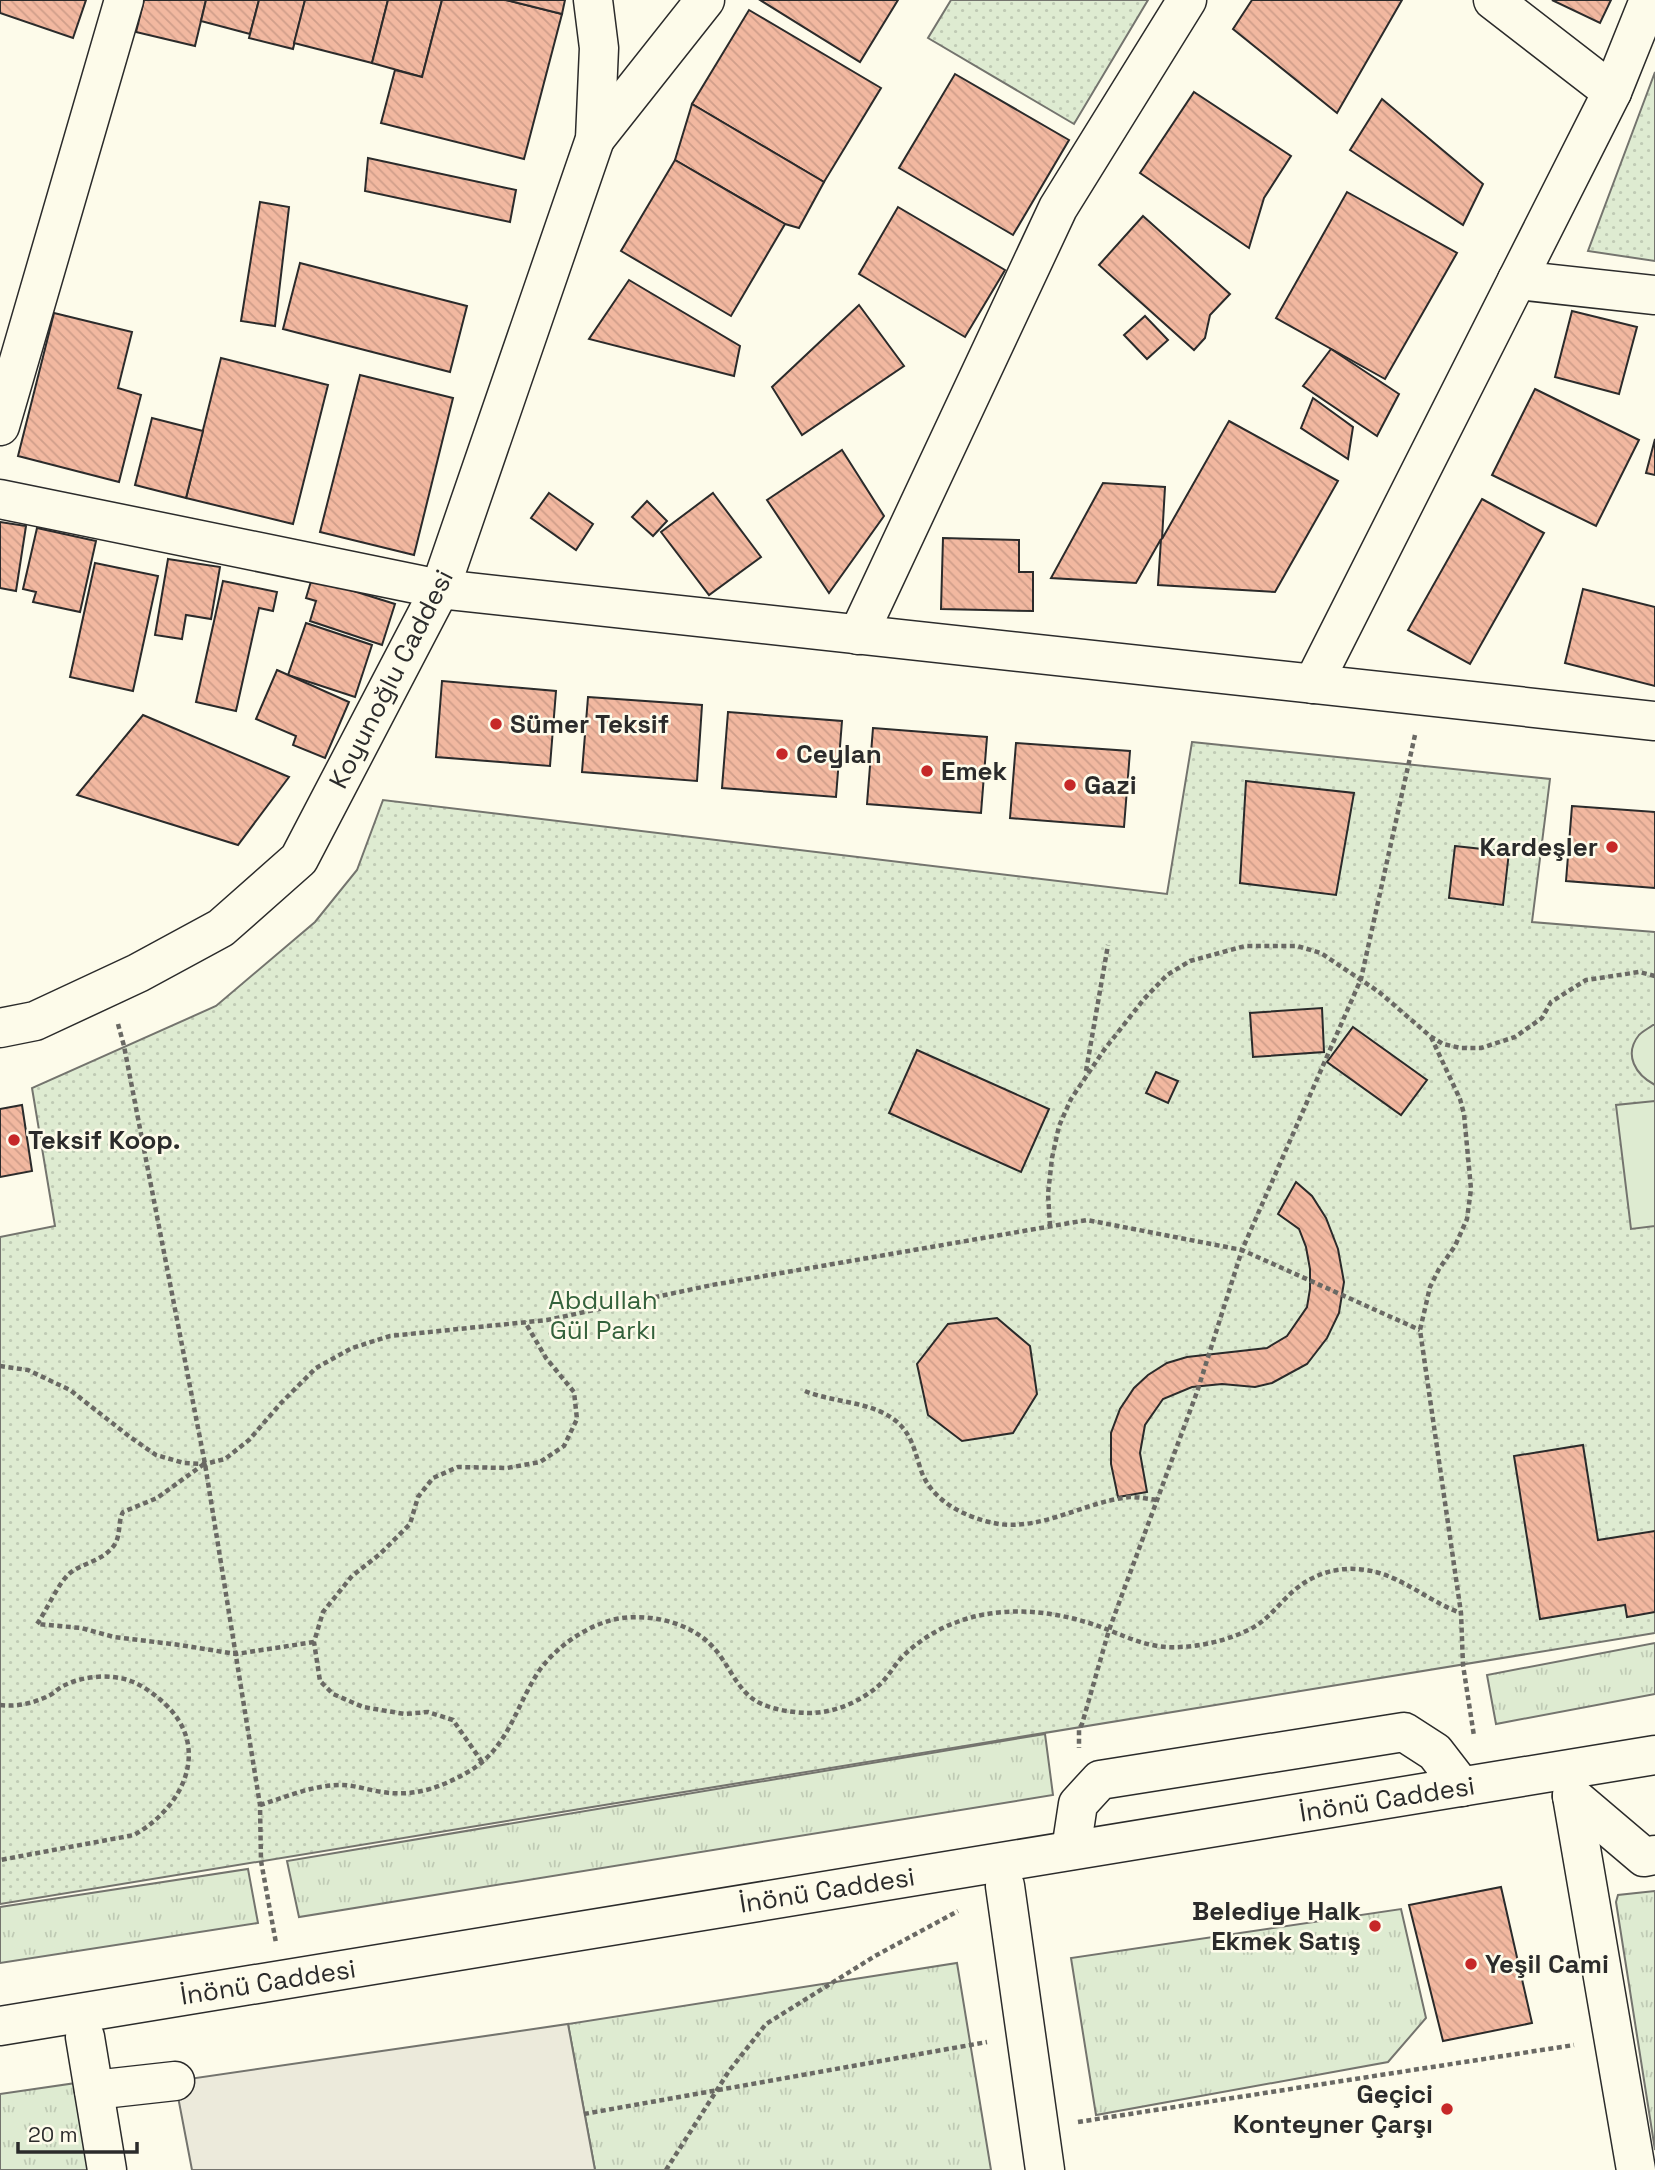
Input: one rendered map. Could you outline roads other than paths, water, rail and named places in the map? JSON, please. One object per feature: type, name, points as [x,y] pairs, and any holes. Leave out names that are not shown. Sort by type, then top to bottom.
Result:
[{"type":"street","points":[[0,426],[124,0]]},
{"type":"street","name":"Koyunoğlu Caddesi","points":[[0,1028],[35,1021],[138,973],[222,928],[299,859],[440,589],[595,139],[599,48],[593,0]]},
{"type":"street","points":[[595,139],[705,0]]},
{"type":"street","points":[[858,635],[1058,208],[1187,0]]},
{"type":"street","points":[[1493,0],[1612,92]]},
{"type":"street","points":[[1313,684],[1612,92],[1649,0]]},
{"type":"street","points":[[1517,280],[1655,295]]},
{"type":"street","points":[[0,499],[440,589],[1655,721]]},
{"type":"street","points":[[1071,1850],[1078,1804],[1100,1780],[1127,1775],[1404,1732],[1436,1752],[1471,1785]]},
{"type":"street","name":"İnönü Caddesi","points":[[0,2026],[1655,1755]]},
{"type":"street","name":"İnönü Caddesi","points":[[0,2051],[1655,1782]]},
{"type":"street","points":[[1572,1796],[1644,1857],[1655,1855]]},
{"type":"street","points":[[1572,1796],[1636,2170]]},
{"type":"street","points":[[1005,1886],[1045,2170]]},
{"type":"street","points":[[85,2037],[107,2170]]},
{"type":"street","points":[[94,2090],[174,2081]]},
{"type":"place","name":"Sümer Teksif","points":[[496,724]]},
{"type":"place","name":"Ceylan","points":[[782,754]]},
{"type":"place","name":"Emek","points":[[927,771]]},
{"type":"place","name":"Gazi","points":[[1070,785]]},
{"type":"place","name":"Kardeşler","points":[[1612,847]]},
{"type":"place","name":"Teksif Koop.","points":[[14,1140]]},
{"type":"place","name":"Belediye Halk Ekmek Satış","points":[[1375,1926]]},
{"type":"place","name":"Yeşil Cami","points":[[1471,1964]]},
{"type":"place","name":"Geçici Konteyner Çarşı","points":[[1447,2109]]},
{"type":"park label","name":"Abdullah Gül Parkı","points":[[603,1315]]}]
